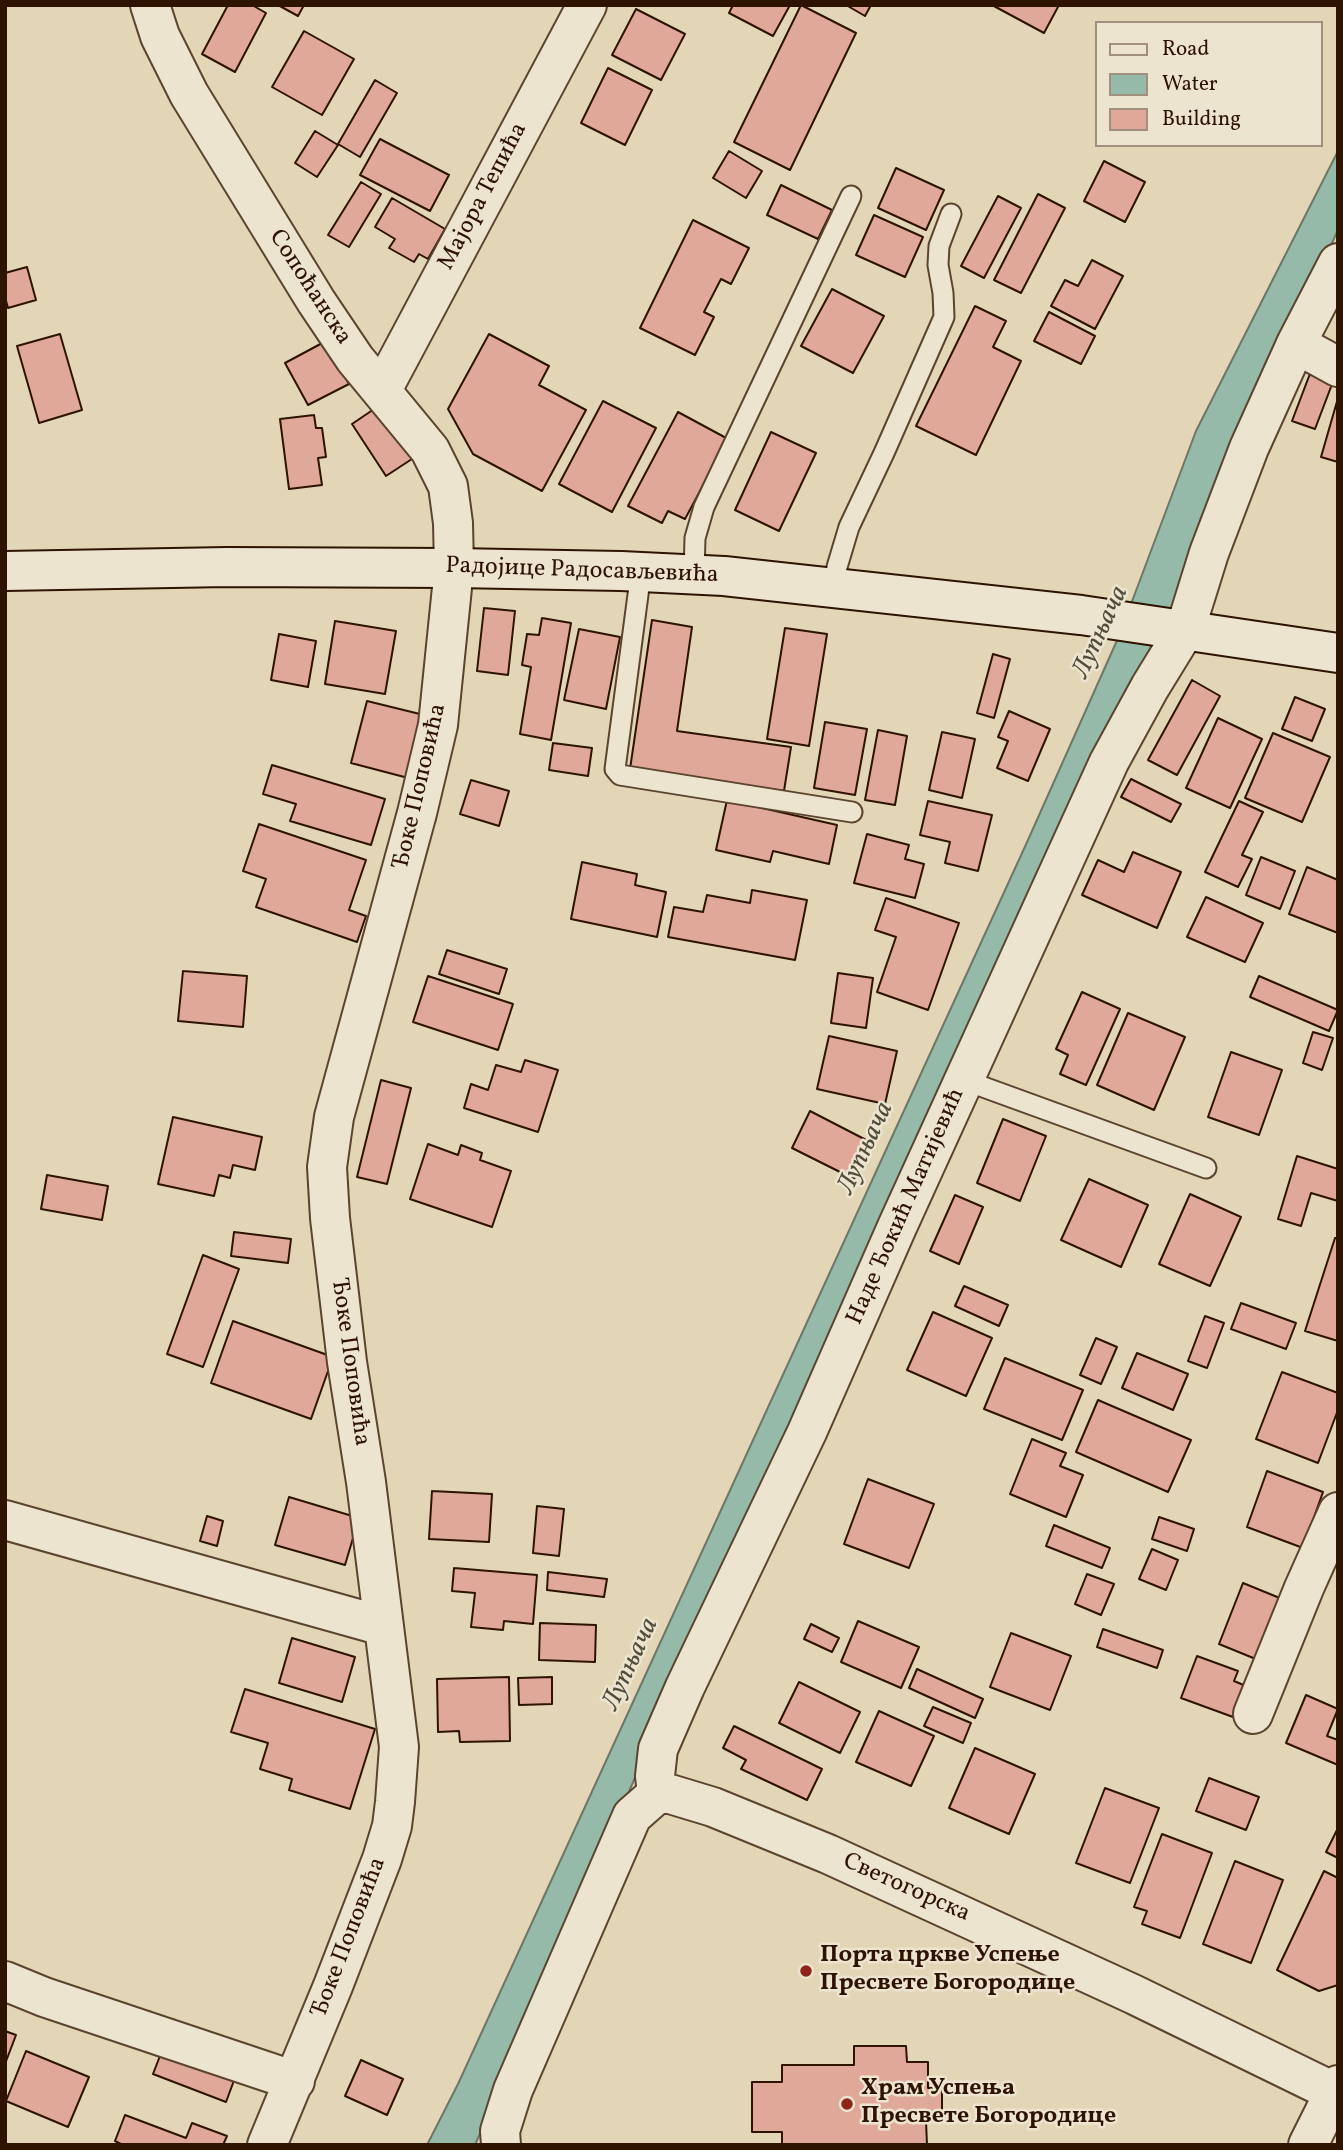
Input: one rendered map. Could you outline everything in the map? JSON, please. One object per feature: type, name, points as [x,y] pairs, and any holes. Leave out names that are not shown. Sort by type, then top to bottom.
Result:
[{"type":"street","name":"Сопоћанска","points":[[150,5],[160,36],[189,94],[316,301],[355,359],[430,450],[448,486],[453,523],[454,568]]},
{"type":"street","name":"Мајора Тепића","points":[[382,390],[587,5]]},
{"type":"street","name":"Наде Ђокић Матијевић","points":[[657,1794],[657,1762],[664,1737],[807,1432],[1109,762],[1150,687],[1170,627],[1200,577],[1229,497],[1269,402],[1338,263]]},
{"type":"street","points":[[1296,344],[1338,367]]},
{"type":"street","name":"Радојице Радосављевића","points":[[5,571],[227,567],[454,568],[694,575],[1081,615],[1338,653]]},
{"type":"street","name":"Ђоке Поповића","points":[[267,2145],[333,1986],[392,1826],[398,1747],[366,1482],[347,1362],[330,1218],[327,1167],[334,1116],[431,762],[444,680],[454,568]]},
{"type":"street","points":[[1252,1714],[1338,1513]]},
{"type":"street","points":[[5,1520],[383,1626]]},
{"type":"street","points":[[501,2145],[500,2131],[513,2090],[632,1816],[657,1794]]},
{"type":"street","name":"Светогорска","points":[[657,1794],[670,1794],[713,1807],[828,1854],[1336,2090]]},
{"type":"street","points":[[5,1981],[44,1997],[295,2081]]},
{"type":"street","points":[[1308,2145],[1336,2090]]},
{"type":"lane","points":[[694,575],[695,538],[704,507],[851,195]]},
{"type":"lane","points":[[834,588],[837,567],[849,527],[944,317],[938,265],[939,246],[951,214]]},
{"type":"lane","points":[[642,572],[615,769],[620,775],[852,812]]},
{"type":"lane","points":[[964,1080],[1206,1168]]},
{"type":"water","points":[[1338,151],[1338,230],[1241,438],[1167,640],[746,1523],[475,2145],[427,2145],[458,2084],[1028,840],[1119,636],[1196,431]]},
{"type":"building","points":[[228,5],[252,5],[266,13],[235,72],[202,54]]},
{"type":"building","points":[[278,5],[304,5],[298,16]]},
{"type":"building","points":[[733,5],[790,5],[773,36],[729,13]]},
{"type":"building","points":[[801,5],[856,33],[790,170],[734,142]]},
{"type":"building","points":[[846,5],[871,5],[865,16]]},
{"type":"building","points":[[992,5],[1059,5],[1044,33]]},
{"type":"building","points":[[636,9],[685,34],[661,80],[612,55]]},
{"type":"building","points":[[304,31],[354,59],[322,115],[272,87]]},
{"type":"building","points":[[608,68],[652,90],[625,145],[581,123]]},
{"type":"building","points":[[375,80],[397,93],[360,157],[338,144]]},
{"type":"building","points":[[315,131],[338,145],[317,177],[295,163]]},
{"type":"building","points":[[380,139],[449,175],[430,211],[360,175]]},
{"type":"building","points":[[729,151],[762,171],[746,198],[713,178]]},
{"type":"building","points":[[1104,161],[1145,182],[1125,222],[1084,201]]},
{"type":"building","points":[[896,168],[944,190],[926,230],[878,208]]},
{"type":"building","points":[[361,182],[381,194],[349,247],[328,235]]},
{"type":"building","points":[[781,185],[832,210],[818,239],[767,215]]},
{"type":"building","points":[[1038,194],[1065,208],[1021,293],[994,280]]},
{"type":"building","points":[[998,196],[1021,208],[984,278],[961,266]]},
{"type":"building","points":[[392,198],[445,229],[428,259],[419,254],[414,262],[389,248],[395,239],[375,227]]},
{"type":"building","points":[[874,215],[923,237],[905,277],[856,255]]},
{"type":"building","points":[[693,220],[749,248],[731,284],[721,279],[704,312],[714,317],[695,355],[640,328]]},
{"type":"building","points":[[1092,260],[1123,276],[1095,329],[1051,306],[1065,280],[1078,286]]},
{"type":"building","points":[[27,267],[36,300],[8,308],[5,273]]},
{"type":"building","points":[[832,289],[884,316],[853,373],[801,346]]},
{"type":"building","points":[[975,306],[1006,321],[993,347],[1021,361],[976,455],[916,426]]},
{"type":"building","points":[[1049,312],[1095,336],[1081,364],[1034,341]]},
{"type":"building","points":[[60,334],[82,410],[39,423],[17,346]]},
{"type":"building","points":[[489,334],[549,366],[539,385],[586,410],[542,491],[473,454],[448,409]]},
{"type":"building","points":[[326,341],[349,384],[308,405],[285,363]]},
{"type":"building","points":[[1311,371],[1334,379],[1315,429],[1292,421]]},
{"type":"building","points":[[1338,398],[1338,462],[1321,457]]},
{"type":"building","points":[[603,401],[656,428],[612,512],[559,484]]},
{"type":"building","points":[[380,405],[415,457],[386,476],[352,424]]},
{"type":"building","points":[[678,412],[728,439],[685,519],[668,511],[662,523],[628,506]]},
{"type":"building","points":[[314,415],[316,428],[322,428],[326,457],[318,458],[322,485],[289,489],[280,419]]},
{"type":"building","points":[[771,432],[816,453],[779,531],[735,510]]},
{"type":"building","points":[[484,608],[515,611],[508,675],[477,671]]},
{"type":"building","points":[[542,618],[571,623],[551,740],[520,734],[531,667],[522,665],[527,634],[539,635]]},
{"type":"building","points":[[652,620],[692,627],[677,731],[791,747],[784,791],[630,769]]},
{"type":"building","points":[[335,621],[396,631],[385,694],[325,684]]},
{"type":"building","points":[[785,628],[827,634],[809,746],[767,739]]},
{"type":"building","points":[[579,629],[620,637],[606,709],[564,700]]},
{"type":"building","points":[[279,634],[316,641],[308,687],[271,680]]},
{"type":"building","points":[[993,654],[1010,659],[994,718],[977,713]]},
{"type":"building","points":[[1192,680],[1220,696],[1177,775],[1148,760]]},
{"type":"building","points":[[1295,697],[1325,709],[1312,741],[1282,729]]},
{"type":"building","points":[[367,701],[428,716],[412,779],[351,763]]},
{"type":"building","points":[[1009,711],[1050,729],[1028,781],[997,768],[1008,741],[998,737]]},
{"type":"building","points":[[1218,718],[1262,739],[1230,808],[1186,788]]},
{"type":"building","points":[[825,722],[867,729],[855,795],[814,788]]},
{"type":"building","points":[[878,730],[907,736],[895,805],[865,800]]},
{"type":"building","points":[[942,732],[975,739],[962,798],[929,790]]},
{"type":"building","points":[[1273,733],[1330,757],[1302,822],[1245,798]]},
{"type":"building","points":[[553,743],[592,748],[588,776],[549,770]]},
{"type":"building","points":[[272,765],[385,799],[371,845],[290,821],[296,804],[263,794]]},
{"type":"building","points":[[1131,779],[1181,804],[1171,822],[1121,797]]},
{"type":"building","points":[[471,780],[509,791],[499,826],[460,814]]},
{"type":"building","points":[[727,800],[837,825],[829,864],[773,851],[770,862],[716,850]]},
{"type":"building","points":[[928,801],[992,815],[978,871],[945,863],[950,842],[920,835]]},
{"type":"building","points":[[1239,801],[1263,812],[1242,855],[1252,859],[1238,887],[1205,872]]},
{"type":"building","points":[[259,824],[366,860],[349,910],[366,916],[357,942],[256,907],[266,879],[243,871]]},
{"type":"building","points":[[867,834],[909,845],[905,859],[924,864],[915,898],[854,883]]},
{"type":"building","points":[[1133,852],[1181,872],[1157,928],[1082,895],[1098,860],[1124,872]]},
{"type":"building","points":[[1261,857],[1295,871],[1280,909],[1246,895]]},
{"type":"building","points":[[582,862],[637,874],[635,885],[666,892],[657,937],[571,919]]},
{"type":"building","points":[[1307,867],[1338,880],[1338,933],[1289,914]]},
{"type":"building","points":[[752,890],[807,900],[795,960],[668,937],[674,907],[703,912],[707,895],[750,903]]},
{"type":"building","points":[[1206,897],[1263,923],[1245,962],[1187,937]]},
{"type":"building","points":[[886,898],[959,923],[928,1010],[877,992],[896,937],[875,930]]},
{"type":"building","points":[[447,950],[507,969],[499,994],[439,974]]},
{"type":"building","points":[[183,971],[247,976],[243,1027],[178,1021]]},
{"type":"building","points":[[838,973],[873,978],[866,1028],[831,1023]]},
{"type":"building","points":[[428,976],[513,1004],[498,1050],[413,1022]]},
{"type":"building","points":[[1259,976],[1338,1010],[1329,1031],[1250,997]]},
{"type":"building","points":[[1082,992],[1120,1009],[1086,1085],[1060,1074],[1068,1055],[1056,1049]]},
{"type":"building","points":[[1128,1013],[1185,1037],[1154,1110],[1097,1085]]},
{"type":"building","points":[[1313,1032],[1333,1038],[1322,1070],[1303,1063]]},
{"type":"building","points":[[829,1036],[897,1051],[885,1104],[817,1089]]},
{"type":"building","points":[[1231,1052],[1282,1070],[1259,1135],[1208,1117]]},
{"type":"building","points":[[525,1060],[558,1070],[538,1132],[464,1108],[471,1084],[488,1090],[496,1065],[521,1072]]},
{"type":"building","points":[[381,1080],[411,1088],[387,1184],[357,1177]]},
{"type":"building","points":[[810,1111],[872,1143],[854,1179],[792,1148]]},
{"type":"building","points":[[173,1117],[262,1137],[255,1170],[233,1165],[230,1178],[219,1175],[214,1196],[158,1184]]},
{"type":"building","points":[[1003,1119],[1046,1136],[1020,1201],[977,1183]]},
{"type":"building","points":[[428,1144],[458,1155],[461,1145],[482,1153],[480,1160],[511,1171],[492,1227],[410,1199]]},
{"type":"building","points":[[1297,1156],[1338,1169],[1338,1201],[1311,1193],[1301,1226],[1278,1219]]},
{"type":"building","points":[[47,1175],[108,1186],[102,1220],[41,1209]]},
{"type":"building","points":[[1089,1179],[1148,1205],[1121,1267],[1061,1240]]},
{"type":"building","points":[[1190,1194],[1241,1217],[1210,1286],[1159,1264]]},
{"type":"building","points":[[955,1195],[983,1207],[959,1264],[930,1251]]},
{"type":"building","points":[[234,1232],[291,1239],[288,1263],[231,1256]]},
{"type":"building","points":[[1335,1238],[1338,1238],[1338,1341],[1305,1331]]},
{"type":"building","points":[[203,1255],[239,1269],[203,1367],[167,1354]]},
{"type":"building","points":[[964,1286],[1008,1305],[999,1326],[955,1306]]},
{"type":"building","points":[[1241,1303],[1296,1323],[1286,1349],[1231,1329]]},
{"type":"building","points":[[933,1312],[992,1338],[966,1396],[907,1370]]},
{"type":"building","points":[[1205,1316],[1224,1323],[1207,1368],[1188,1361]]},
{"type":"building","points":[[233,1321],[333,1357],[311,1419],[211,1383]]},
{"type":"building","points":[[1096,1338],[1117,1347],[1101,1384],[1080,1375]]},
{"type":"building","points":[[1137,1353],[1188,1374],[1173,1410],[1122,1388]]},
{"type":"building","points":[[1005,1358],[1083,1390],[1062,1440],[984,1409]]},
{"type":"building","points":[[1282,1372],[1338,1393],[1338,1410],[1318,1463],[1256,1439]]},
{"type":"building","points":[[1098,1400],[1191,1440],[1168,1492],[1076,1452]]},
{"type":"building","points":[[1032,1439],[1066,1453],[1060,1466],[1083,1475],[1066,1517],[1010,1494]]},
{"type":"building","points":[[1267,1471],[1323,1492],[1303,1548],[1247,1527]]},
{"type":"building","points":[[868,1479],[934,1504],[909,1568],[844,1544]]},
{"type":"building","points":[[432,1491],[492,1494],[489,1542],[429,1539]]},
{"type":"building","points":[[289,1497],[359,1518],[345,1565],[275,1545]]},
{"type":"building","points":[[537,1506],[564,1509],[559,1556],[533,1553]]},
{"type":"building","points":[[207,1516],[223,1521],[217,1546],[200,1541]]},
{"type":"building","points":[[1159,1517],[1194,1529],[1187,1551],[1152,1539]]},
{"type":"building","points":[[1054,1525],[1110,1548],[1102,1568],[1046,1546]]},
{"type":"building","points":[[1152,1549],[1178,1560],[1166,1590],[1139,1579]]},
{"type":"building","points":[[454,1568],[537,1575],[533,1624],[504,1621],[503,1630],[471,1627],[475,1593],[452,1591]]},
{"type":"building","points":[[548,1572],[607,1579],[604,1597],[547,1590]]},
{"type":"building","points":[[1087,1574],[1114,1584],[1101,1615],[1075,1604]]},
{"type":"building","points":[[1243,1583],[1287,1601],[1263,1662],[1219,1644]]},
{"type":"building","points":[[858,1621],[919,1647],[901,1688],[841,1662]]},
{"type":"building","points":[[540,1623],[596,1625],[595,1662],[539,1660]]},
{"type":"building","points":[[811,1624],[839,1638],[832,1652],[804,1639]]},
{"type":"building","points":[[1103,1629],[1163,1650],[1157,1668],[1097,1647]]},
{"type":"building","points":[[1011,1633],[1071,1656],[1050,1710],[990,1687]]},
{"type":"building","points":[[292,1638],[355,1657],[342,1702],[279,1683]]},
{"type":"building","points":[[1197,1656],[1238,1671],[1234,1681],[1246,1686],[1233,1717],[1181,1698]]},
{"type":"building","points":[[917,1669],[983,1699],[975,1718],[909,1688]]},
{"type":"building","points":[[509,1677],[510,1741],[460,1742],[459,1731],[438,1732],[437,1679]]},
{"type":"building","points":[[552,1677],[552,1704],[519,1705],[518,1678]]},
{"type":"building","points":[[799,1682],[860,1712],[840,1753],[779,1723]]},
{"type":"building","points":[[245,1689],[375,1729],[350,1809],[289,1790],[292,1779],[260,1769],[268,1743],[231,1732]]},
{"type":"building","points":[[1306,1695],[1338,1709],[1327,1736],[1338,1740],[1338,1765],[1286,1743]]},
{"type":"building","points":[[933,1707],[971,1723],[963,1743],[924,1726]]},
{"type":"building","points":[[879,1711],[934,1736],[911,1786],[856,1762]]},
{"type":"building","points":[[734,1726],[822,1769],[807,1800],[741,1769],[746,1760],[723,1748]]},
{"type":"building","points":[[975,1748],[1035,1774],[1009,1834],[949,1808]]},
{"type":"building","points":[[1209,1778],[1259,1797],[1246,1830],[1196,1811]]},
{"type":"building","points":[[1105,1788],[1159,1808],[1130,1883],[1076,1863]]},
{"type":"building","points":[[1338,1828],[1338,1858],[1326,1852]]},
{"type":"building","points":[[1162,1834],[1212,1853],[1180,1938],[1142,1924],[1147,1911],[1134,1907]]},
{"type":"building","points":[[1235,1861],[1283,1880],[1251,1963],[1203,1944]]},
{"type":"building","points":[[1324,1871],[1338,1878],[1338,1985],[1319,1991],[1277,1970]]},
{"type":"building","points":[[5,2031],[16,2035],[5,2064]]},
{"type":"building","name":"Храм Успења Пресвете Богородице","points":[[854,2046],[906,2046],[907,2062],[928,2062],[928,2088],[942,2088],[942,2121],[926,2121],[927,2145],[782,2145],[782,2132],[752,2132],[752,2082],[782,2082],[782,2065],[854,2065]]},
{"type":"building","points":[[163,2048],[236,2075],[226,2102],[153,2074]]},
{"type":"building","points":[[26,2051],[89,2077],[68,2127],[6,2101]]},
{"type":"building","points":[[361,2060],[403,2079],[387,2115],[345,2096]]},
{"type":"building","points":[[125,2115],[186,2138],[192,2123],[227,2136],[223,2145],[123,2145],[115,2141]]},
{"type":"place","name":"Порта цркве Успење Пресвете Богородице","points":[[806,1971]]},
{"type":"place","name":"Храм Успења Пресвете Богородице","points":[[847,2104]]},
{"type":"water label","name":"Лупњача","points":[[1102,633]]},
{"type":"water label","name":"Лупњача","points":[[867,1149]]},
{"type":"water label","name":"Лупњача","points":[[632,1665]]}]
